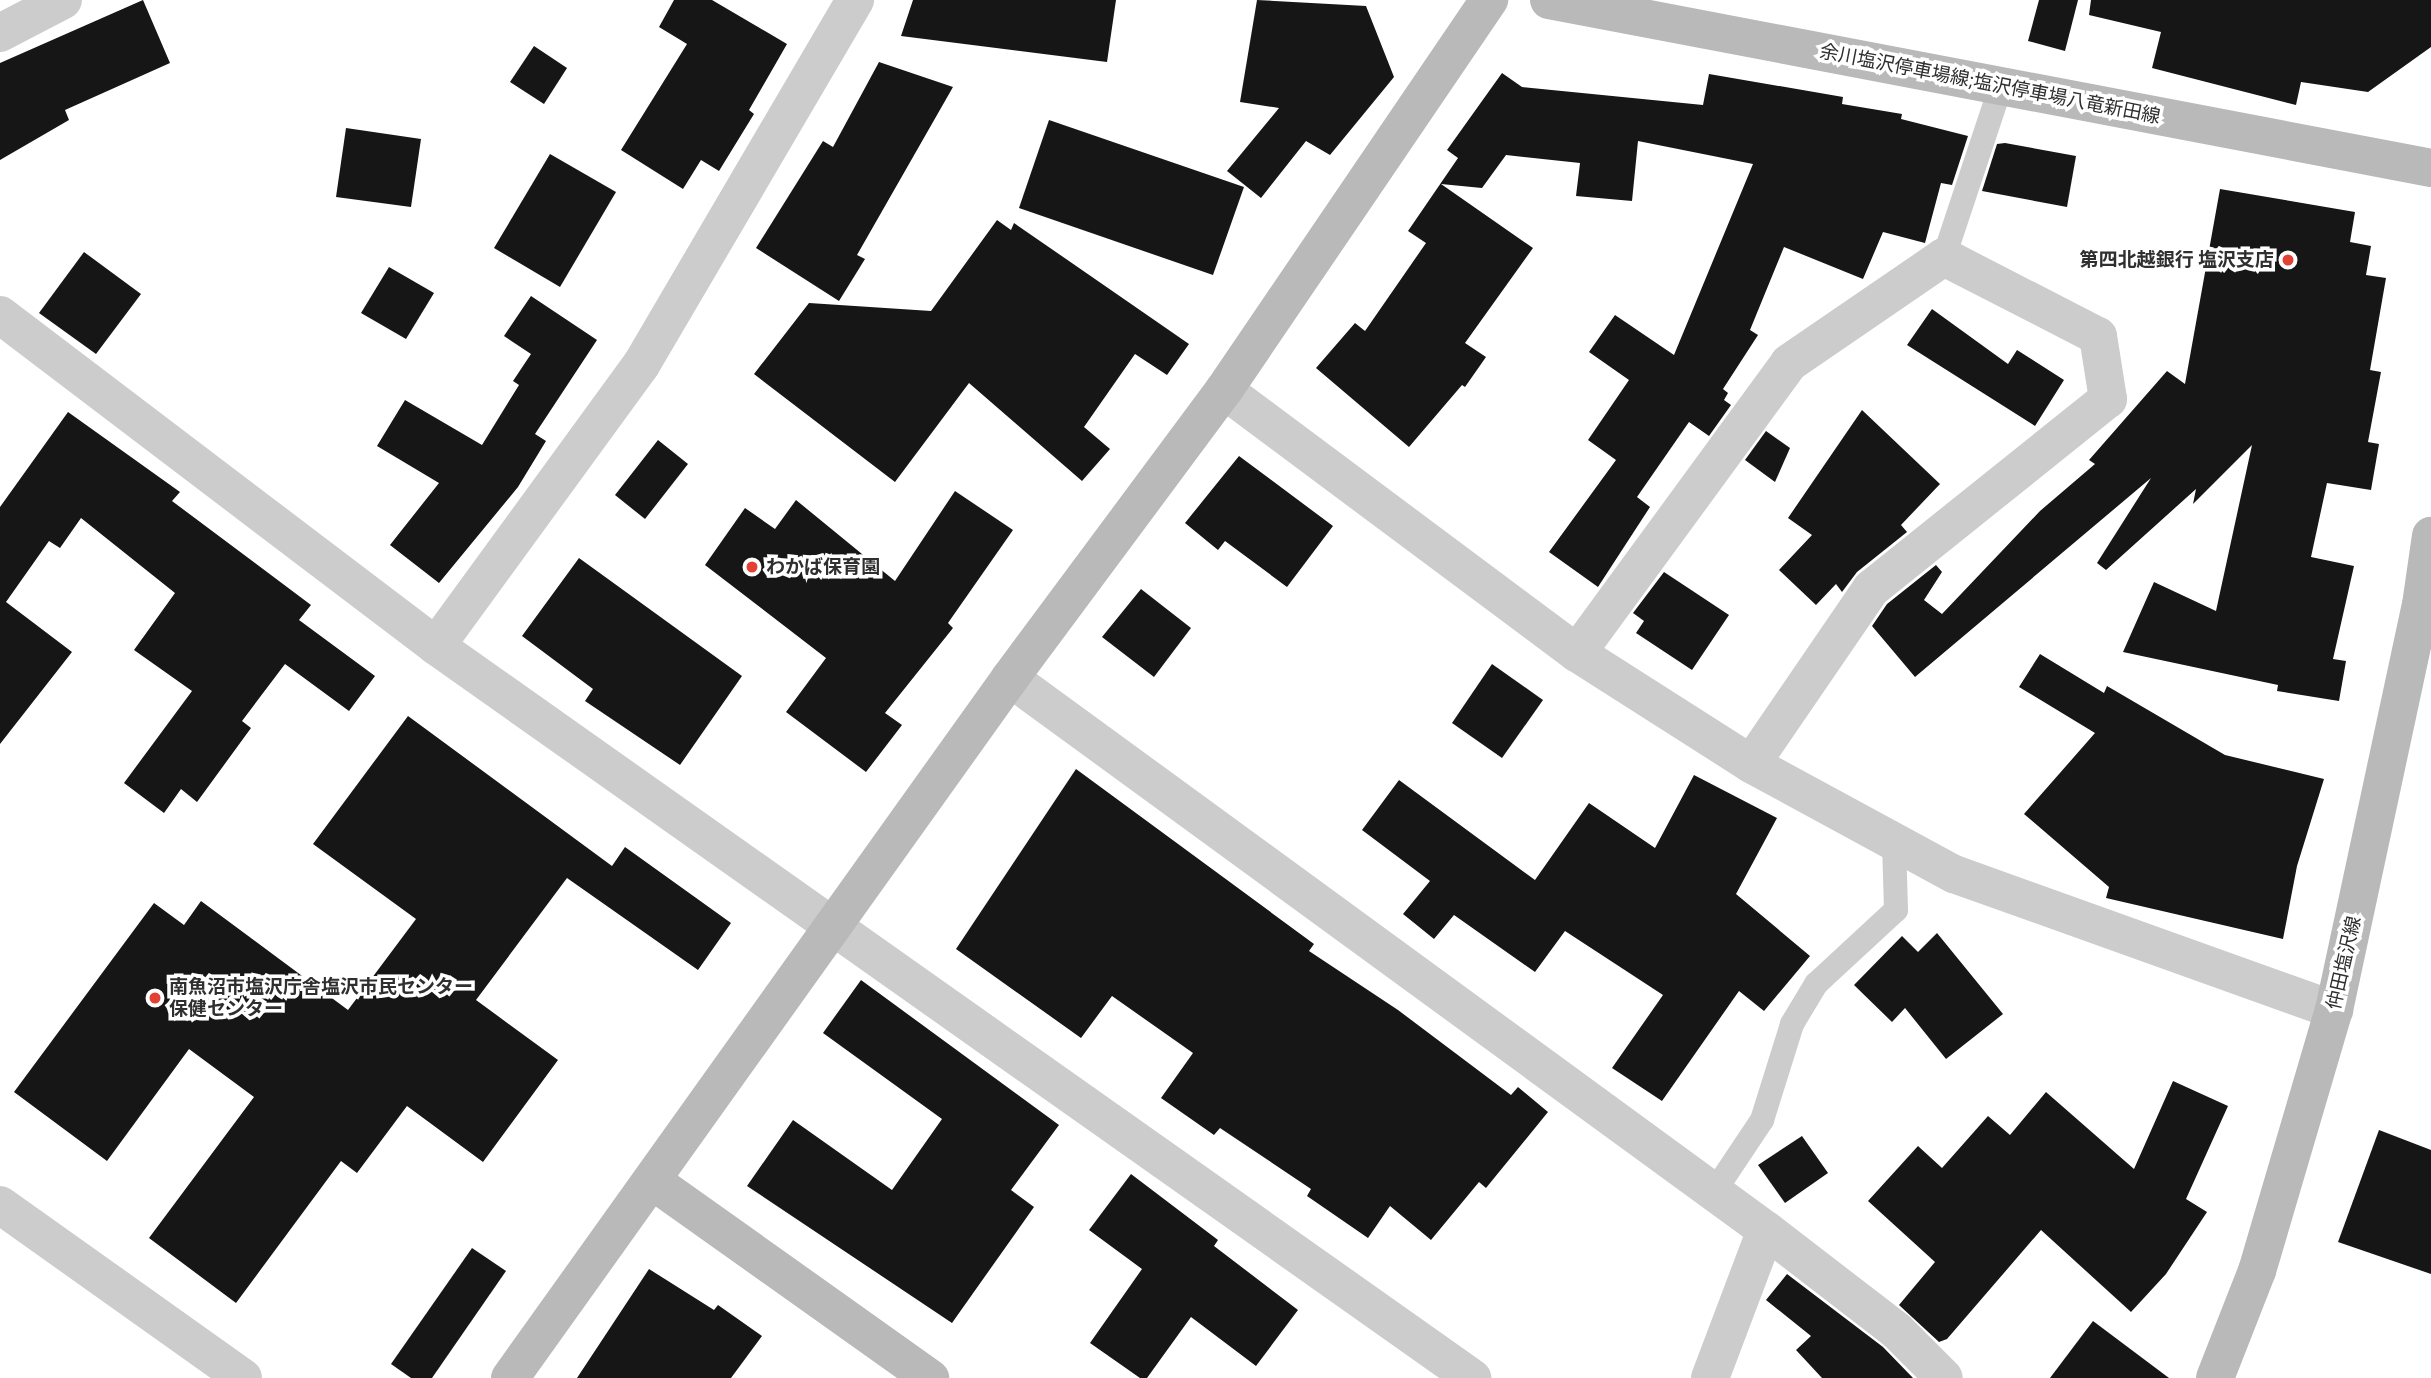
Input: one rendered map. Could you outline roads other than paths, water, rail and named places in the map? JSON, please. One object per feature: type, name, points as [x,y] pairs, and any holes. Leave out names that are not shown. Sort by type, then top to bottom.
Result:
[{"type":"street","points":[[0,33],[63,0]]},
{"type":"street","points":[[436,646],[641,365],[855,0]]},
{"type":"street","points":[[510,1378],[654,1182],[1010,678],[1224,390],[1489,0]]},
{"type":"street","name":"余川塩沢停車場線;塩沢停車場八竜新田線","points":[[1549,0],[1617,7],[2001,86],[2431,167]]},
{"type":"street","points":[[1577,653],[1789,363],[1944,257],[2098,336],[2108,399],[1871,589],[1751,764]]},
{"type":"street","points":[[0,315],[436,646],[831,928],[1472,1378]]},
{"type":"street","points":[[1224,390],[1577,653],[1751,764],[1954,874],[2334,1010]]},
{"type":"street","name":"仲田塩沢線","points":[[2215,1378],[2257,1271],[2334,1010],[2421,605],[2431,536]]},
{"type":"street","points":[[1010,678],[1766,1230],[1897,1331],[1944,1378]]},
{"type":"street","points":[[654,1182],[930,1378]]},
{"type":"street","points":[[0,1205],[243,1378]]},
{"type":"street","points":[[1710,1378],[1766,1230]]},
{"type":"lane","points":[[1944,257],[2001,86]]},
{"type":"lane","points":[[1714,1192],[1762,1121],[1792,1024],[1816,984],[1896,910],[1894,842]]},
{"type":"place","name":"第四北越銀行 塩沢支店","points":[[2288,260]]},
{"type":"place","name":"わかば保育園","points":[[752,567]]},
{"type":"place","name":"南魚沼市塩沢庁舎塩沢市民センター 保健センター","points":[[155,998]]}]
